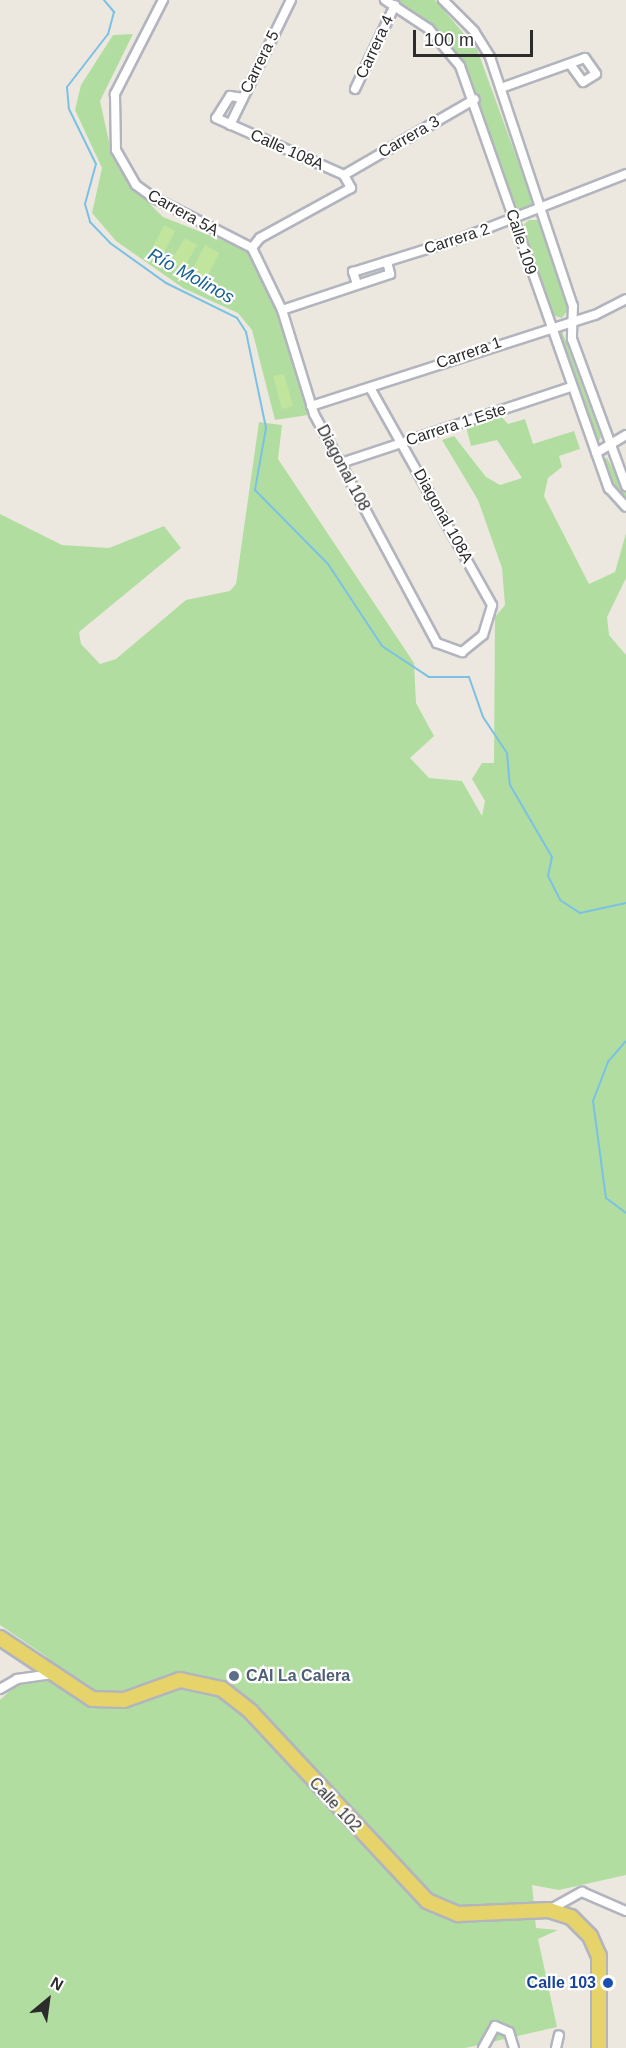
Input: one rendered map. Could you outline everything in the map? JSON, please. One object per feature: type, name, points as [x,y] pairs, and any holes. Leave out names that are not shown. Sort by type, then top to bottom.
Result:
[{"type":"main road","points":[[0,1638],[51,1674]]},
{"type":"main road","name":"Calle 102","points":[[51,1674],[103,1701],[180,1680],[212,1684],[242,1703],[415,1890],[437,1907],[465,1914],[549,1910]]},
{"type":"main road","points":[[549,1910],[578,1922],[590,1936],[600,1965],[599,2048]]},
{"type":"street","name":"Carrera 5A","points":[[163,0],[115,94],[116,150],[136,185],[154,198],[252,248]]},
{"type":"street","name":"Carrera 5","points":[[230,125],[291,0]]},
{"type":"street","name":"Calle 109","points":[[385,0],[395,5],[447,48],[475,99],[513,219],[571,387],[609,488],[626,507]]},
{"type":"street","name":"Calle 109","points":[[443,0],[474,31],[501,88],[573,306],[572,339],[610,449],[626,486]]},
{"type":"street","name":"Carrera 4","points":[[355,89],[395,5]]},
{"type":"street","points":[[501,88],[570,64]]},
{"type":"street","name":"Calle 108A","points":[[243,98],[230,96],[216,118],[344,175],[351,188],[260,238],[252,248]]},
{"type":"street","name":"Carrera 3","points":[[344,175],[475,99]]},
{"type":"street","name":"Carrera 2","points":[[357,284],[353,272],[541,209],[626,174]]},
{"type":"street","name":"Diagonal 108","points":[[252,248],[282,310],[311,406],[437,643],[462,652],[474,646]]},
{"type":"street","points":[[282,310],[390,274],[387,261]]},
{"type":"street","name":"Carrera 1","points":[[311,406],[572,322],[626,299]]},
{"type":"street","name":"Carrera 1 Este","points":[[341,463],[571,387]]},
{"type":"street","name":"Diagonal 108A","points":[[370,388],[403,443],[492,605],[490,622],[474,646]]},
{"type":"street","points":[[596,453],[610,449],[626,435]]},
{"type":"street","points":[[0,1689],[17,1679],[51,1674]]},
{"type":"street","points":[[549,1910],[582,1892],[626,1911]]},
{"type":"street","points":[[483,2048],[495,2026],[509,2032],[514,2048]]},
{"type":"street","points":[[556,2048],[559,2035]]},
{"type":"green space","points":[[395,0],[435,0],[477,49],[533,203],[528,209],[514,209],[465,63],[437,30]]},
{"type":"green space","points":[[133,34],[100,101],[110,146],[134,188],[163,217],[252,252],[279,315],[308,415],[275,420],[252,330],[238,313],[183,288],[116,241],[92,213],[102,168],[75,110],[81,85],[113,35]]},
{"type":"green space","points":[[529,220],[540,220],[569,309],[562,318],[551,315],[522,226]]},
{"type":"green space","points":[[164,225],[175,231],[163,255],[152,249]]},
{"type":"green space","points":[[185,238],[197,245],[183,269],[170,262]]},
{"type":"green space","points":[[205,245],[219,253],[205,281],[190,274]]},
{"type":"green space","points":[[562,331],[601,437],[597,445],[555,333]]},
{"type":"green space","points":[[284,374],[293,406],[282,409],[273,376]]},
{"type":"green space","points":[[499,414],[508,424],[525,419],[533,444],[574,431],[580,449],[559,456],[562,467],[548,478],[544,496],[589,584],[615,572],[626,533],[626,578],[607,617],[609,635],[626,655],[626,1875],[559,1890],[532,1885],[536,1928],[558,1930],[538,1939],[557,2027],[465,2048],[0,2048],[0,1700],[47,1657],[0,1625],[0,514],[62,545],[109,548],[164,526],[181,548],[79,632],[81,644],[100,664],[116,659],[186,600],[230,591],[236,584],[259,422],[282,425],[278,459],[414,663],[416,703],[434,736],[410,758],[429,778],[462,781],[482,816],[485,801],[472,779],[482,763],[494,763],[495,617],[505,605],[502,568],[478,500],[442,440],[454,436],[486,477],[500,485],[522,478],[497,440],[471,446],[465,423]]},
{"type":"green space","points":[[607,458],[626,493],[626,502],[610,484],[602,459]]},
{"type":"waterway","name":"Río Molinos","points":[[104,0],[114,12],[108,34],[67,87],[69,109],[96,164],[85,204],[90,222],[110,243],[166,283],[237,318],[246,332],[266,428],[255,490],[328,564],[382,646],[429,677],[469,677],[483,717],[507,753],[510,785],[552,857],[548,876],[560,900],[580,913],[626,903]]},
{"type":"waterway","points":[[626,1041],[608,1062],[593,1101],[606,1198],[626,1213]]},
{"type":"place","name":"CAI La Calera","points":[[234,1676]]},
{"type":"place","name":"Calle 103","points":[[608,1983]]}]
